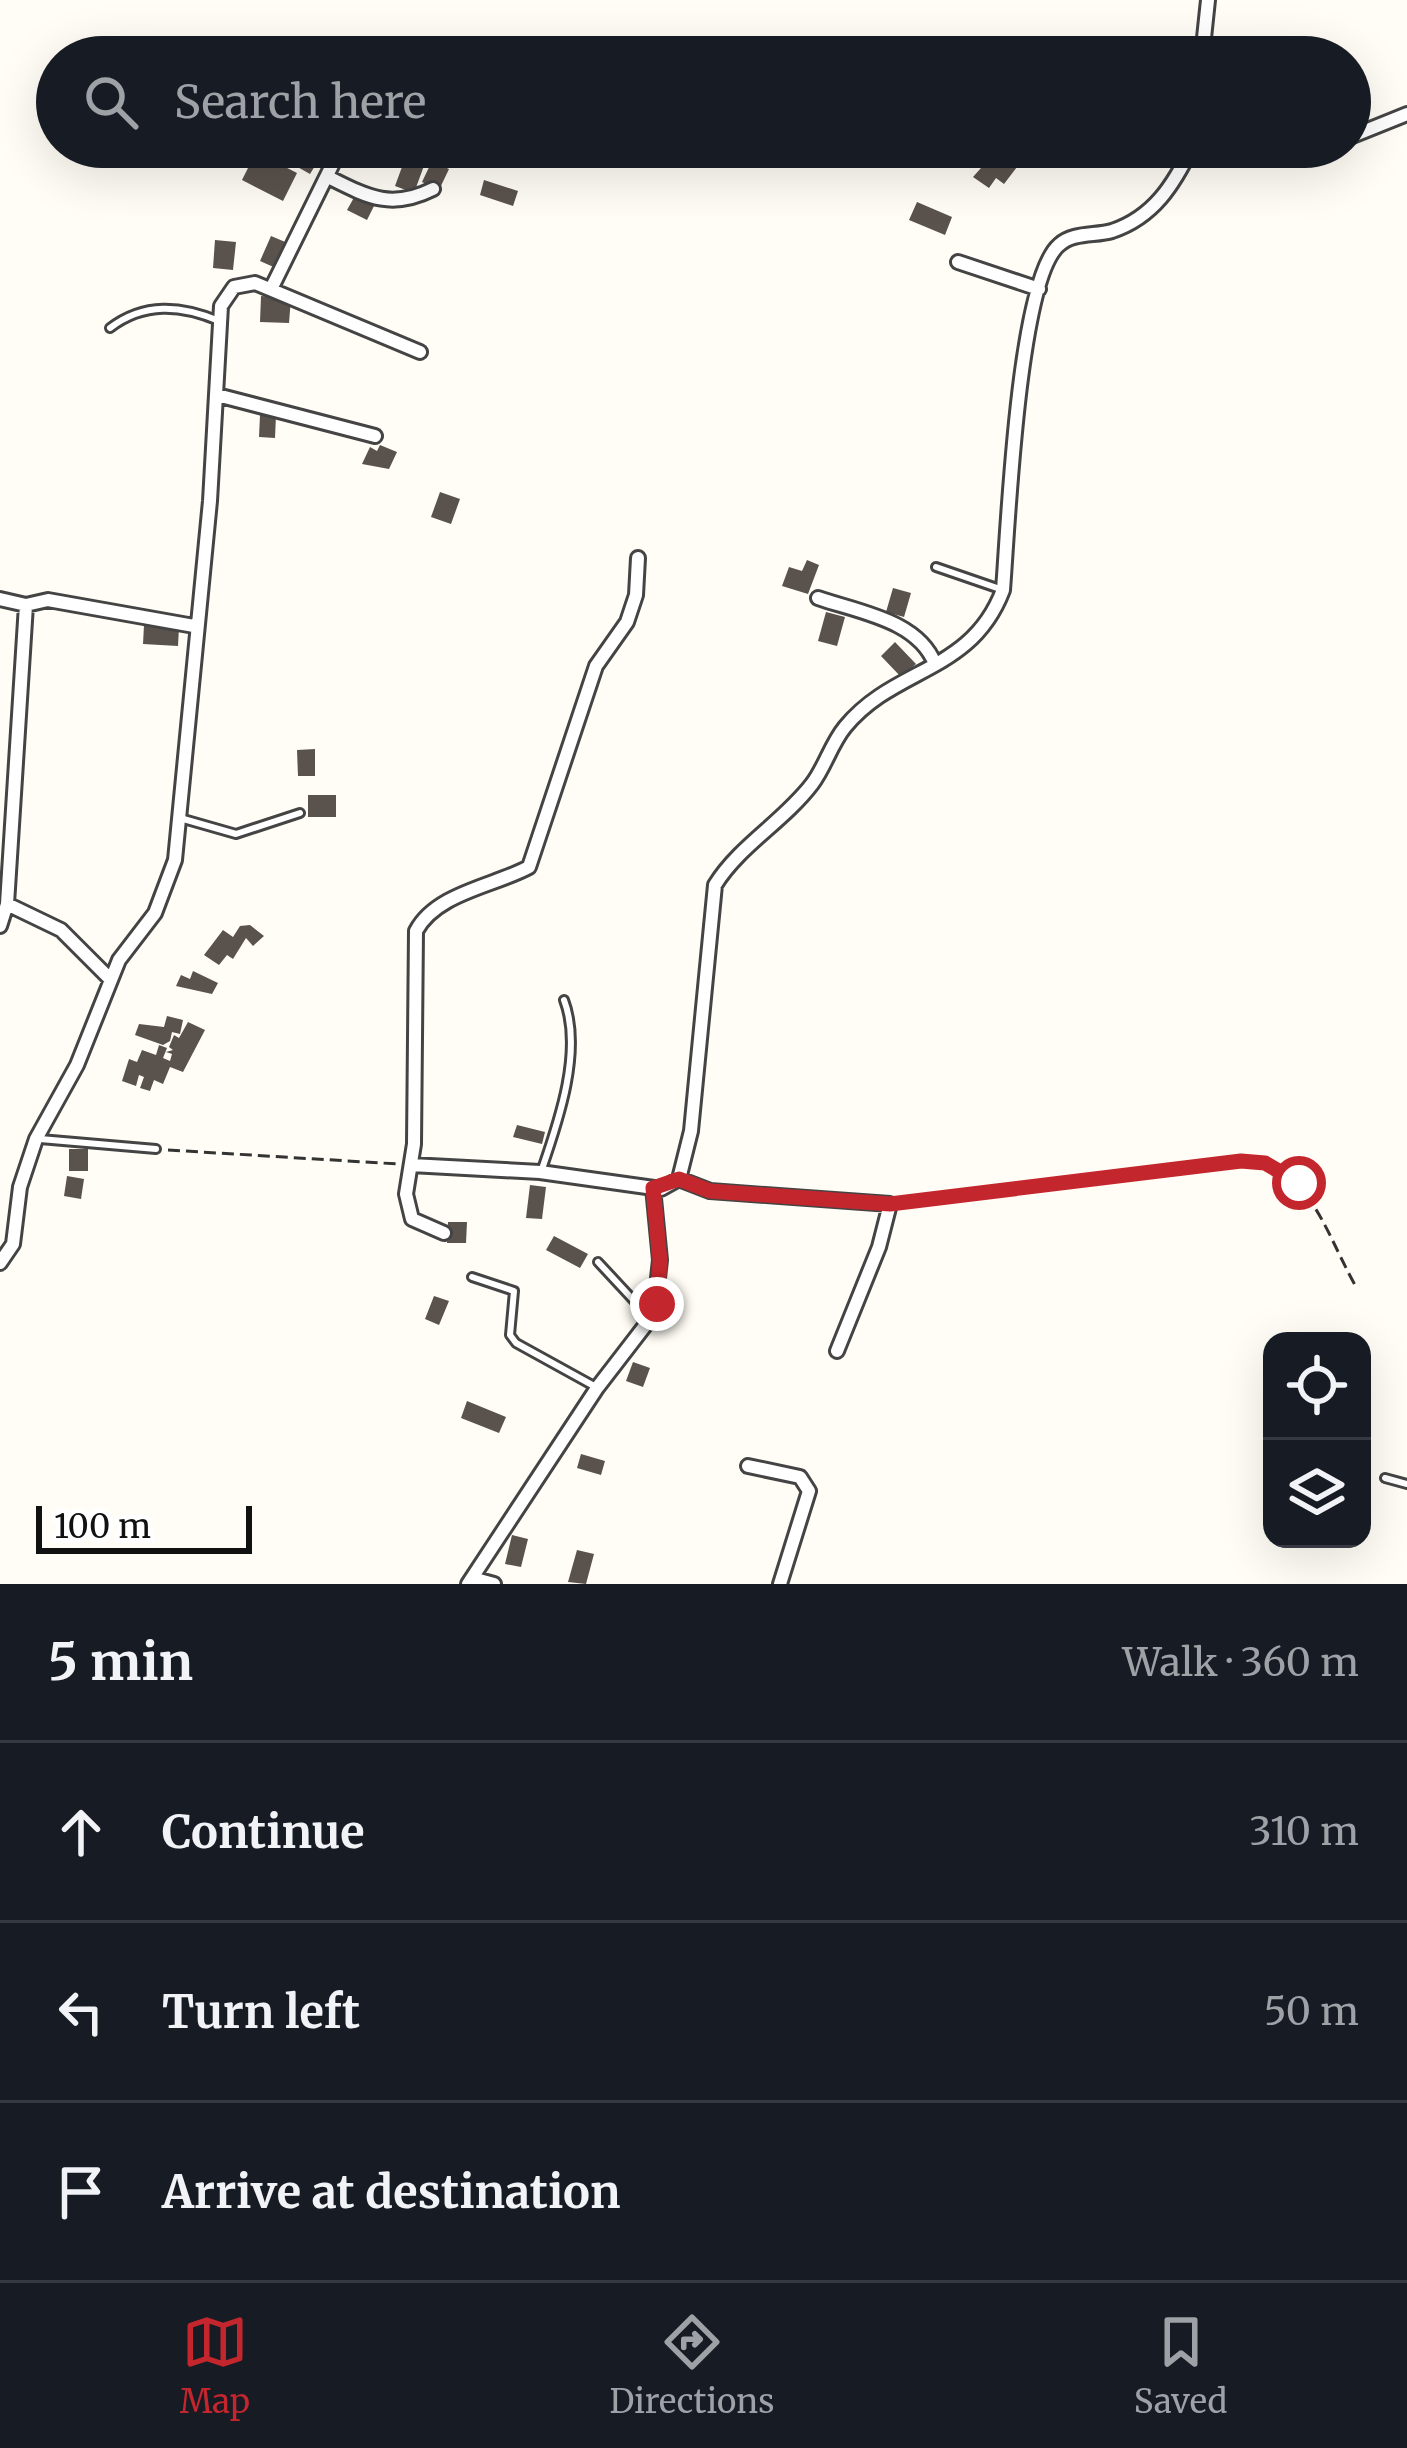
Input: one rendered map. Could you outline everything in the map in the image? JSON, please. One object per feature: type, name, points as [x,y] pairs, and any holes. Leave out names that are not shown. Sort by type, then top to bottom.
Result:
[{"type":"street","points":[[1204,36],[1208,0]]},
{"type":"street","points":[[1371,129],[1407,114]]},
{"type":"street","points":[[272,287],[332,168]]},
{"type":"street","points":[[679,1179],[691,1131],[715,885],[733,860],[813,784],[844,728],[968,646],[994,614],[1003,590],[1022,376],[1039,290],[1058,246],[1072,237],[1114,230],[1150,209],[1174,188],[1183,168]]},
{"type":"street","points":[[328,177],[382,202],[399,204],[433,189]]},
{"type":"street","points":[[958,262],[1039,290]]},
{"type":"street","points":[[0,1263],[13,1244],[20,1187],[36,1139],[77,1065],[110,980],[165,892],[180,818],[217,395],[220,306],[243,283],[272,287],[421,352]]},
{"type":"street","points":[[217,395],[375,436]]},
{"type":"street","points":[[444,1233],[409,1214],[416,931],[429,914],[446,904],[529,867],[596,666],[627,622],[636,595],[638,558]]},
{"type":"street","points":[[1,597],[26,604],[48,600],[194,626]]},
{"type":"street","points":[[818,598],[899,625],[920,640],[935,664]]},
{"type":"street","points":[[0,926],[7,904],[26,604]]},
{"type":"street","points":[[7,904],[61,930],[110,980]]},
{"type":"street","points":[[411,1165],[540,1172],[653,1188],[679,1179],[710,1191],[890,1204],[837,1351]]},
{"type":"street","points":[[494,1584],[470,1581],[597,1388],[650,1318],[659,1286],[653,1188]]},
{"type":"street","points":[[748,1466],[800,1477],[809,1491],[779,1584]]},
{"type":"lane","points":[[110,328],[147,309],[175,308],[219,321]]},
{"type":"lane","points":[[937,567],[1003,590]]},
{"type":"lane","points":[[180,818],[236,834],[300,813]]},
{"type":"lane","points":[[540,1172],[556,1128],[570,1043],[564,1000]]},
{"type":"lane","points":[[36,1139],[155,1149]]},
{"type":"lane","points":[[598,1262],[650,1318]]},
{"type":"lane","points":[[472,1277],[517,1295],[510,1325],[516,1343],[597,1388]]},
{"type":"lane","points":[[1385,1478],[1407,1484]]},
{"type":"path","points":[[155,1149],[411,1165]]},
{"type":"path","points":[[890,1204],[1217,1163],[1265,1163],[1299,1183],[1355,1286]]},
{"type":"building","points":[[248,168],[287,168],[297,173],[283,201],[242,180]]},
{"type":"building","points":[[402,168],[423,168],[414,193],[395,186]]},
{"type":"building","points":[[429,168],[449,169],[439,190],[422,182]]},
{"type":"building","points":[[981,168],[1016,168],[1004,184],[996,178],[989,188],[973,177]]},
{"type":"building","points":[[484,180],[518,191],[513,206],[480,195]]},
{"type":"building","points":[[356,194],[375,204],[367,220],[347,210]]},
{"type":"building","points":[[917,202],[952,217],[945,235],[909,220]]},
{"type":"building","points":[[271,236],[290,244],[278,269],[260,261]]},
{"type":"building","points":[[215,240],[236,242],[233,270],[213,268]]},
{"type":"building","points":[[261,296],[291,298],[289,323],[260,322]]},
{"type":"building","points":[[260,415],[276,415],[275,438],[259,437]]},
{"type":"building","points":[[380,445],[397,452],[389,469],[362,464],[370,447],[377,451]]},
{"type":"building","points":[[440,492],[460,499],[451,524],[431,517]]},
{"type":"building","points":[[807,560],[819,565],[808,594],[782,586],[789,567],[802,571]]},
{"type":"building","points":[[893,588],[911,593],[904,617],[886,612]]},
{"type":"building","points":[[826,612],[845,617],[837,646],[818,641]]},
{"type":"building","points":[[144,625],[179,627],[178,646],[143,644]]},
{"type":"building","points":[[895,642],[916,664],[901,677],[881,656]]},
{"type":"building","points":[[315,749],[315,776],[298,776],[297,750]]},
{"type":"building","points":[[308,795],[336,795],[336,817],[308,817]]},
{"type":"building","points":[[250,925],[264,936],[253,946],[246,938],[233,959],[227,955],[219,965],[204,955],[223,930],[233,937],[240,926]]},
{"type":"building","points":[[193,971],[218,983],[212,994],[176,986],[181,975],[190,979]]},
{"type":"building","points":[[167,1016],[183,1020],[180,1034],[172,1032],[170,1041],[163,1045],[135,1035],[139,1024],[164,1027]]},
{"type":"building","points":[[188,1022],[205,1030],[183,1072],[170,1067],[163,1084],[154,1080],[150,1091],[140,1088],[144,1077],[139,1075],[136,1086],[122,1081],[129,1059],[137,1062],[142,1050],[156,1055],[159,1045],[167,1048],[163,1058],[170,1061],[172,1054],[166,1052],[173,1050],[169,1047],[174,1035],[179,1038]]},
{"type":"building","points":[[517,1125],[545,1132],[542,1144],[513,1137]]},
{"type":"building","points":[[69,1149],[88,1149],[88,1171],[69,1171]]},
{"type":"building","points":[[67,1176],[84,1179],[81,1199],[64,1196]]},
{"type":"building","points":[[530,1185],[546,1187],[542,1219],[526,1218]]},
{"type":"building","points":[[448,1222],[467,1222],[466,1243],[447,1243]]},
{"type":"building","points":[[554,1236],[588,1254],[580,1268],[546,1250]]},
{"type":"building","points":[[434,1296],[449,1301],[439,1325],[425,1319]]},
{"type":"building","points":[[633,1362],[650,1368],[643,1387],[626,1381]]},
{"type":"building","points":[[467,1401],[506,1417],[499,1433],[461,1418]]},
{"type":"building","points":[[581,1454],[605,1461],[601,1475],[577,1468]]},
{"type":"building","points":[[512,1535],[528,1539],[521,1567],[505,1564]]},
{"type":"building","points":[[577,1550],[594,1554],[586,1584],[568,1582]]},
{"type":"route","points":[[657,1304],[660,1261],[653,1188],[668,1187],[679,1179],[710,1191],[890,1204],[1241,1161],[1265,1163],[1299,1183]]}]
